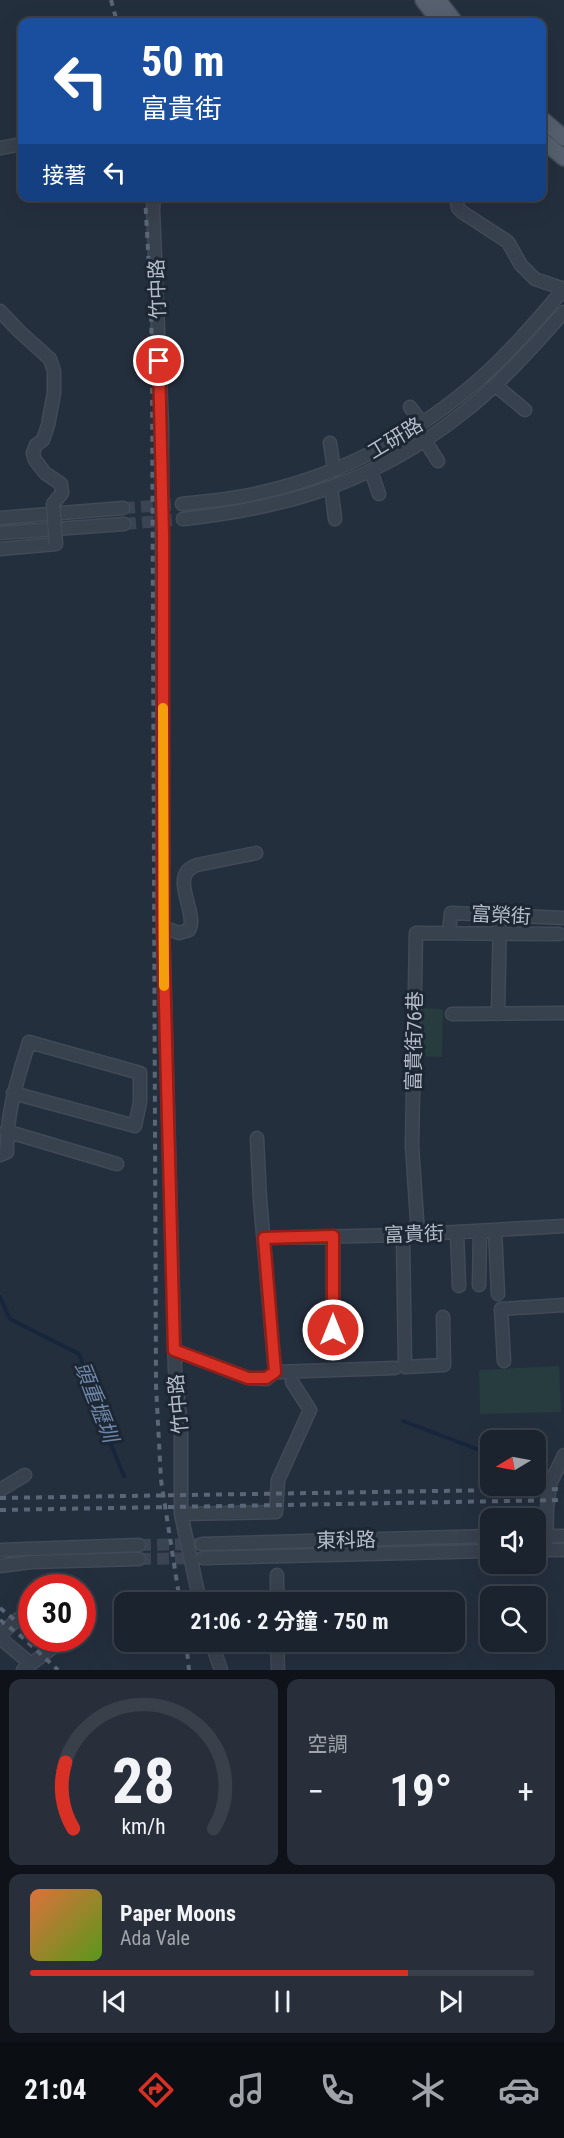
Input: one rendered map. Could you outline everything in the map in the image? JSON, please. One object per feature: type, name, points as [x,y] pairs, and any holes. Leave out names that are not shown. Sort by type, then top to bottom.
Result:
[{"type":"main road","points":[[423,0],[437,18]]},
{"type":"main road","points":[[438,0],[452,18]]},
{"type":"main road","points":[[546,123],[564,138]]},
{"type":"main road","points":[[546,143],[564,158]]},
{"type":"street","points":[[0,148],[18,145]]},
{"type":"street","name":"竹中路","points":[[154,201],[162,437],[163,927],[174,1350],[181,1427],[181,1514],[198,1592]]},
{"type":"street","points":[[455,201],[462,212],[508,242],[521,265],[535,279],[564,289]]},
{"type":"street","name":"工研路","points":[[182,504],[262,492],[334,470],[365,457],[422,423],[455,399],[526,333],[564,289]]},
{"type":"street","points":[[0,311],[50,359],[54,371],[54,393],[43,440],[36,445],[33,453],[35,460],[45,473],[61,484],[62,493],[53,504],[56,544],[0,549]]},
{"type":"street","name":"工研路","points":[[183,519],[266,507],[331,488],[370,471],[424,440],[464,413],[495,386],[564,312]]},
{"type":"street","points":[[495,386],[525,410]]},
{"type":"street","points":[[411,407],[422,423]]},
{"type":"street","points":[[424,440],[438,461]]},
{"type":"street","points":[[330,443],[334,470]]},
{"type":"street","points":[[370,471],[380,494]]},
{"type":"street","points":[[331,488],[335,519]]},
{"type":"street","points":[[0,518],[123,508]]},
{"type":"street","points":[[0,533],[123,524]]},
{"type":"street","points":[[163,927],[179,933],[189,930],[191,926],[192,920],[184,889],[186,873],[189,869],[256,853]]},
{"type":"street","name":"富榮街","points":[[449,929],[451,913],[564,918]]},
{"type":"street","points":[[498,1014],[500,915]]},
{"type":"street","name":"富貴街76巷","points":[[418,1234],[412,1146],[416,933],[449,929],[500,934],[559,934]]},
{"type":"street","points":[[452,1014],[564,1013]]},
{"type":"street","points":[[0,1155],[7,1152],[6,1131],[13,1093],[29,1042],[140,1073],[140,1102],[135,1126],[13,1093]]},
{"type":"street","points":[[6,1131],[117,1164]]},
{"type":"street","points":[[257,1138],[275,1372]]},
{"type":"street","name":"富貴街","points":[[264,1238],[480,1232],[564,1226]]},
{"type":"street","points":[[495,1230],[498,1294]]},
{"type":"street","points":[[457,1232],[459,1286]]},
{"type":"street","points":[[479,1286],[480,1232]]},
{"type":"street","points":[[403,1235],[405,1367],[444,1365],[443,1317]]},
{"type":"street","points":[[333,1236],[333,1353]]},
{"type":"street","points":[[504,1360],[501,1309],[564,1305]]},
{"type":"street","points":[[174,1350],[248,1378],[266,1378],[275,1372],[395,1368]]},
{"type":"street","points":[[181,1514],[276,1512],[278,1480],[310,1410],[292,1382]]},
{"type":"street","points":[[546,1508],[550,1484],[564,1455]]},
{"type":"street","points":[[0,1490],[25,1475]]},
{"type":"street","name":"東科路","points":[[202,1544],[480,1536]]},
{"type":"street","points":[[546,1536],[564,1536]]},
{"type":"street","points":[[0,1550],[139,1545]]},
{"type":"street","points":[[546,1550],[564,1550]]},
{"type":"street","name":"東科路","points":[[203,1558],[480,1551]]},
{"type":"street","points":[[0,1566],[31,1562],[139,1559]]},
{"type":"street","points":[[277,1575],[277,1592]]},
{"type":"street","points":[[18,1619],[0,1636],[27,1667],[47,1652]]},
{"type":"street","points":[[215,1652],[221,1670]]},
{"type":"street","points":[[277,1652],[278,1670]]},
{"type":"green space","points":[[419,1008],[443,1009],[442,1057],[418,1056]]},
{"type":"green space","points":[[559,1366],[561,1412],[480,1414],[479,1370]]},
{"type":"waterway","name":"頭重壢圳","points":[[0,1297],[10,1319],[79,1354],[124,1476]]},
{"type":"waterway","name":"頭重壢圳","points":[[403,1421],[480,1450]]},
{"type":"tunnel","points":[[123,508],[182,504]]},
{"type":"tunnel","points":[[124,524],[183,519]]},
{"type":"tunnel","points":[[139,1545],[198,1544]]},
{"type":"tunnel","points":[[139,1559],[201,1558]]},
{"type":"railway","points":[[111,0],[116,18]]},
{"type":"railway","points":[[145,201],[152,367],[156,1386],[161,1480],[178,1592]]},
{"type":"railway","points":[[0,1498],[564,1489]]},
{"type":"railway","points":[[0,1510],[564,1500]]},
{"type":"railway","points":[[0,1608],[18,1623]]},
{"type":"railway","points":[[0,1620],[58,1670]]},
{"type":"railway","points":[[187,1652],[189,1670]]},
{"type":"slow traffic","points":[[163,708],[164,986]]},
{"type":"route","points":[[159,361],[163,535],[163,927],[174,1350],[248,1378],[266,1378],[275,1372],[264,1238],[333,1236],[333,1330]]}]
